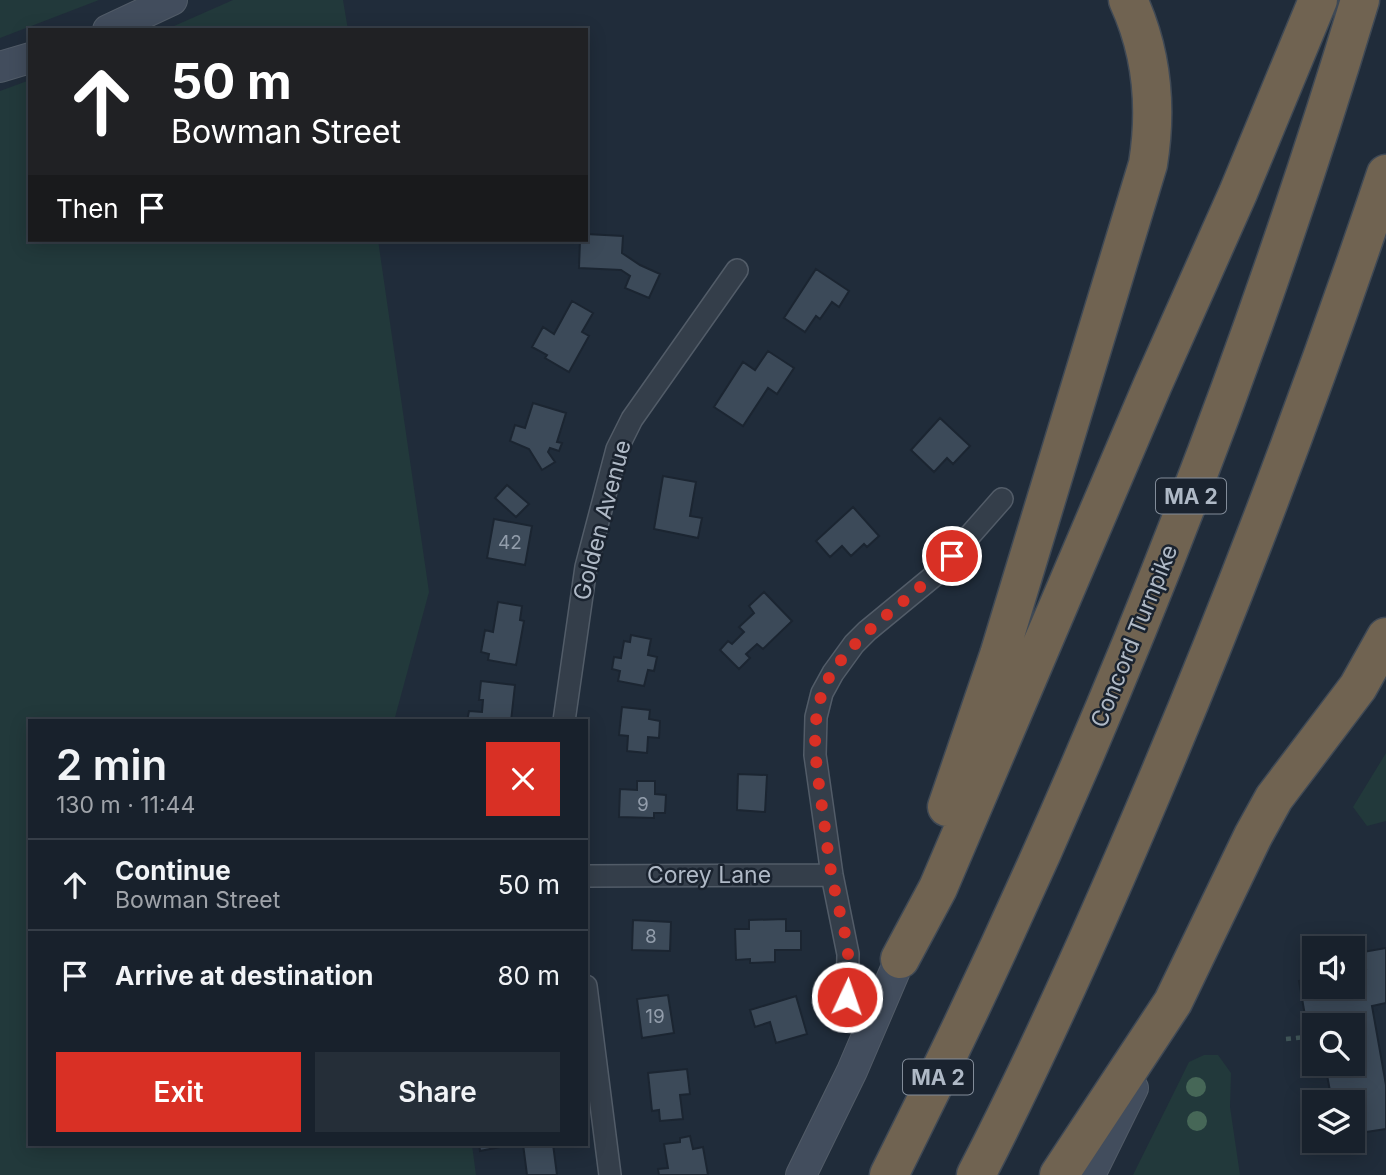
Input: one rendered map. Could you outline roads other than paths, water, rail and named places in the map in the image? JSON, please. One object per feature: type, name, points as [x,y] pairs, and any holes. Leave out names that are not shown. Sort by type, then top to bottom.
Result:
[{"type":"highway","points":[[900,960],[921,881],[999,655],[1148,164],[1153,116],[1151,83],[1141,33],[1128,0]]},
{"type":"highway","points":[[900,960],[937,888],[1238,193],[1318,0]]},
{"type":"highway","name":"Concord Turnpike","points":[[889,1175],[1048,841],[1171,545],[1218,426],[1281,246],[1360,0]]},
{"type":"highway","points":[[976,1175],[1057,1010],[1200,677],[1298,424],[1386,174]]},
{"type":"highway","points":[[1059,1175],[1173,1002],[1263,817],[1285,782],[1349,699],[1386,637]]},
{"type":"highway","points":[[1349,699],[1386,676]]},
{"type":"main road","points":[[112,28],[172,0]]},
{"type":"main road","points":[[0,67],[28,59]]},
{"type":"main road","points":[[800,1175],[846,1082],[900,960]]},
{"type":"main road","points":[[1090,1175],[1173,1002]]},
{"type":"street","name":"Golden Avenue","points":[[564,719],[586,567],[617,449],[632,419],[737,270]]},
{"type":"street","points":[[847,1008],[848,954],[831,875],[815,755],[815,729],[822,693],[832,673],[867,631],[935,575],[1002,499]]},
{"type":"street","name":"Corey Lane","points":[[588,876],[831,875]]},
{"type":"street","points":[[588,1002],[610,1175]]}]
